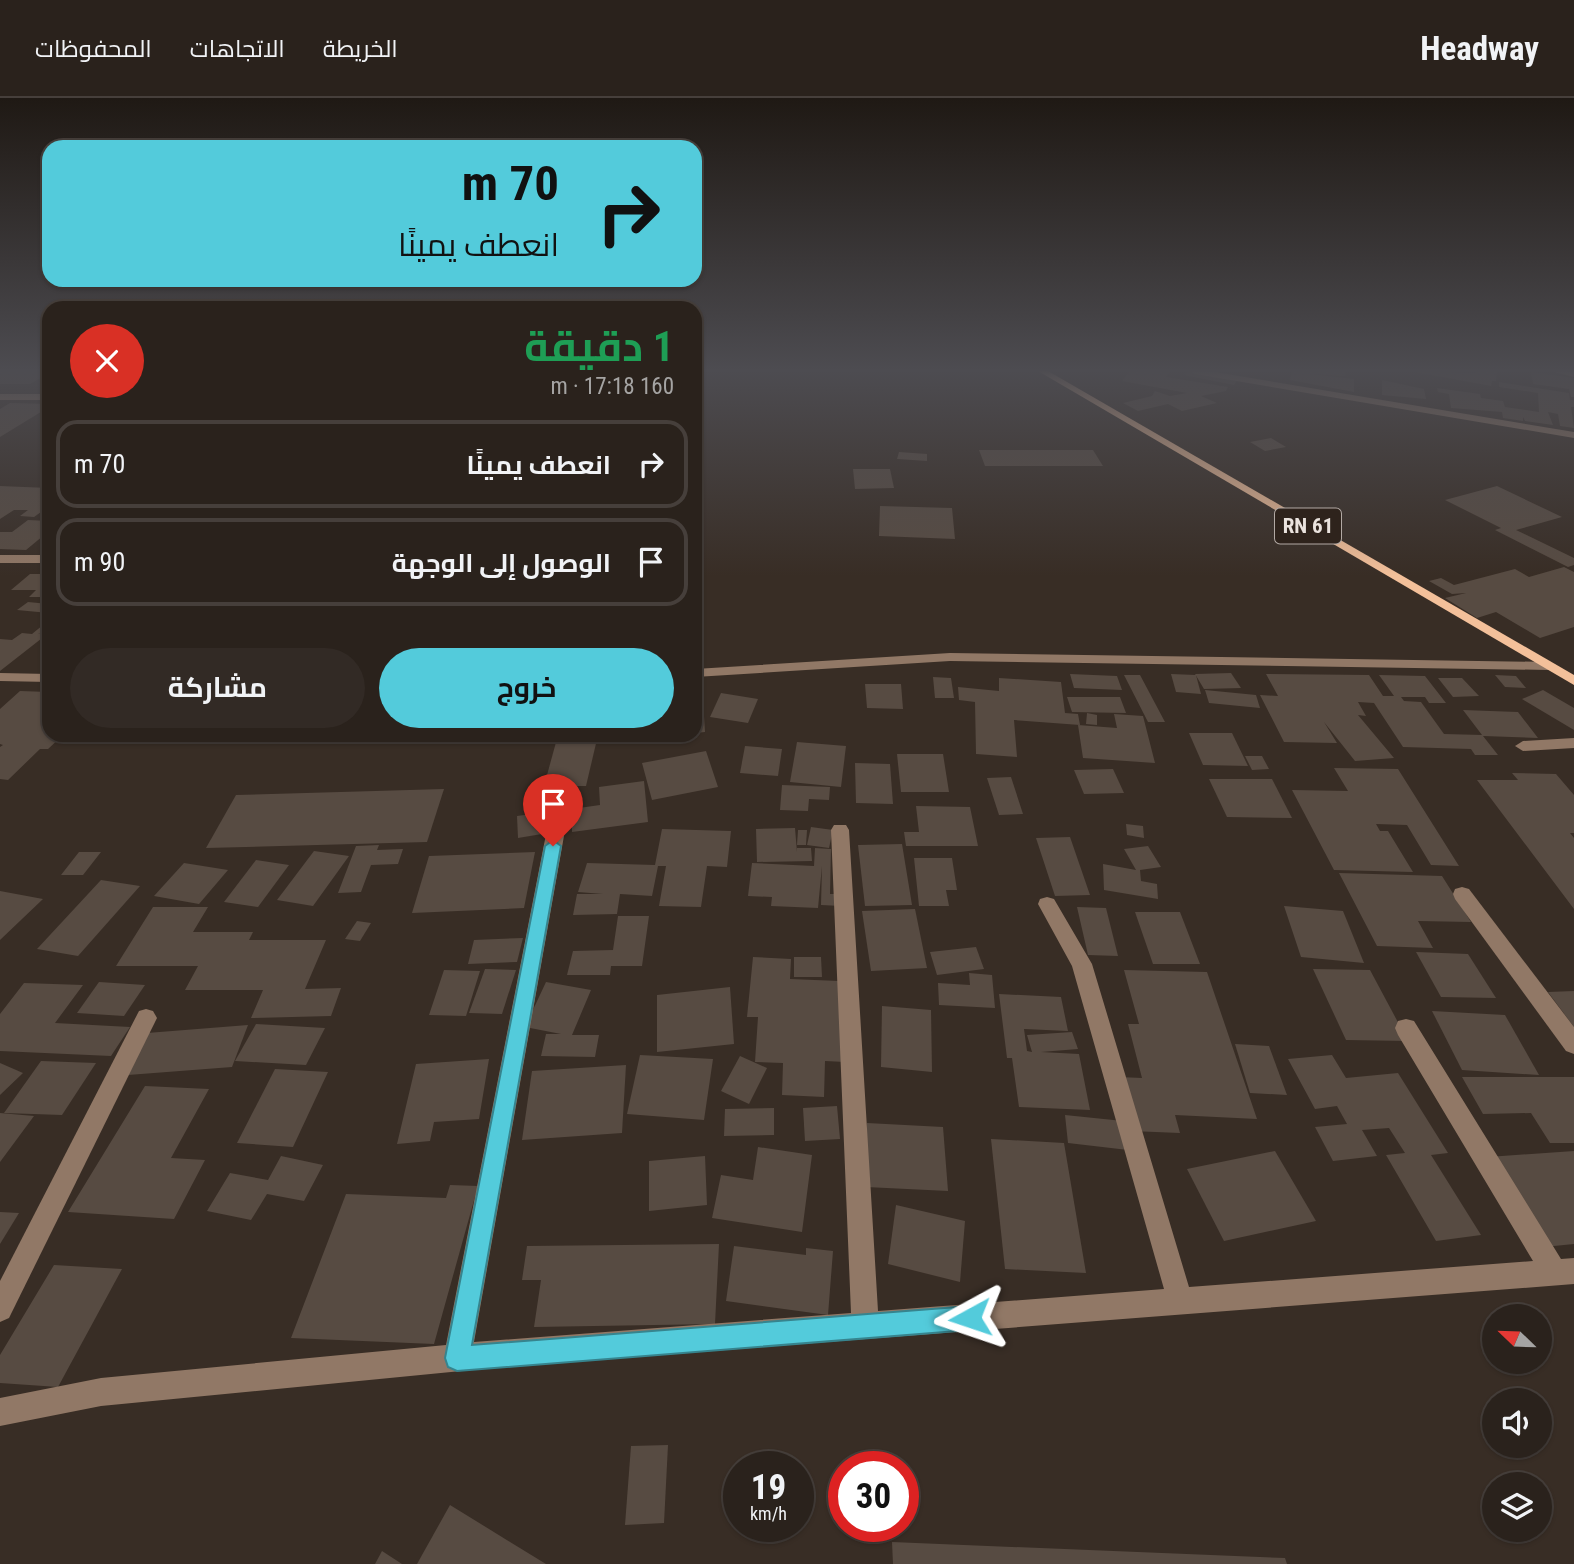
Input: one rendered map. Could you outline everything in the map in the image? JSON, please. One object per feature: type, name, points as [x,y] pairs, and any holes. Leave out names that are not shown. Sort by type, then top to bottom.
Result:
[{"type":"main road","name":"RN 61","points":[[1160,439],[1574,681]]},
{"type":"street","points":[[0,559],[42,559]]},
{"type":"street","points":[[702,673],[950,657],[1549,666]]},
{"type":"street","points":[[0,677],[42,678]]},
{"type":"street","points":[[1523,746],[1574,743]]},
{"type":"street","points":[[457,1358],[558,818]]},
{"type":"street","points":[[840,830],[865,1326]]},
{"type":"street","points":[[1462,894],[1574,1044]]},
{"type":"street","points":[[1046,904],[1082,964],[1180,1301]]},
{"type":"street","points":[[0,1310],[146,1018]]},
{"type":"street","points":[[0,1412],[101,1392],[457,1358],[1564,1272],[1406,1028]]},
{"type":"building","points":[[1273,439],[1286,447],[1265,451],[1250,442]]},
{"type":"building","points":[[979,450],[1093,450],[1103,466],[985,466]]},
{"type":"building","points":[[899,452],[927,454],[927,461],[897,459]]},
{"type":"building","points":[[853,469],[890,469],[894,488],[855,489]]},
{"type":"building","points":[[0,486],[42,488],[42,512],[34,517],[20,516],[28,510],[14,510],[0,519]]},
{"type":"building","points":[[1497,486],[1562,517],[1516,530],[1574,558],[1574,565],[1568,567],[1495,530],[1501,528],[1445,500]]},
{"type":"building","points":[[880,506],[952,508],[955,539],[879,536]]},
{"type":"building","points":[[28,520],[42,521],[42,537],[26,550],[0,549],[0,532],[12,532]]},
{"type":"building","points":[[1564,567],[1574,572],[1574,627],[1540,638],[1496,612],[1477,618],[1445,598],[1466,593],[1452,594],[1429,581],[1441,578],[1454,585],[1515,569],[1529,577]]},
{"type":"building","points":[[30,574],[42,574],[42,597],[29,597],[36,590],[11,590]]},
{"type":"building","points":[[28,602],[42,603],[42,612],[17,610]]},
{"type":"building","points":[[42,626],[42,633],[38,633],[42,634],[42,638],[0,671],[0,639],[12,640],[22,633],[32,634]]},
{"type":"building","points":[[1231,673],[1241,688],[1204,689],[1195,674]]},
{"type":"building","points":[[1070,674],[1117,676],[1122,690],[1074,688]]},
{"type":"building","points":[[1171,674],[1196,675],[1201,694],[1176,692]]},
{"type":"building","points":[[1266,674],[1369,675],[1383,696],[1394,696],[1379,675],[1425,676],[1446,703],[1429,703],[1425,697],[1401,697],[1404,701],[1421,702],[1444,734],[1482,735],[1463,710],[1518,712],[1538,738],[1483,736],[1498,755],[1475,755],[1471,749],[1403,747],[1374,703],[1358,702],[1366,716],[1358,715],[1394,758],[1355,761],[1324,722],[1337,743],[1284,742],[1260,695],[1278,696]]},
{"type":"building","points":[[1124,675],[1140,675],[1165,722],[1148,722]]},
{"type":"building","points":[[1495,675],[1516,676],[1526,688],[1505,687]]},
{"type":"building","points":[[933,677],[951,678],[954,698],[935,698]]},
{"type":"building","points":[[999,678],[1061,682],[1065,713],[1078,714],[1080,725],[1014,720],[1017,757],[976,754],[975,702],[959,700],[958,687],[999,691]]},
{"type":"building","points":[[1438,678],[1462,678],[1479,696],[1453,697]]},
{"type":"building","points":[[865,684],[901,684],[903,709],[867,708]]},
{"type":"building","points":[[1205,690],[1256,695],[1260,708],[1209,703]]},
{"type":"building","points":[[1543,690],[1574,708],[1574,730],[1522,699]]},
{"type":"building","points":[[20,691],[42,692],[42,742],[56,742],[48,749],[40,749],[8,780],[0,779],[0,747],[3,745],[0,744],[0,709]]},
{"type":"building","points":[[721,693],[758,699],[748,723],[710,717]]},
{"type":"building","points":[[1067,697],[1120,697],[1126,713],[1072,712]]},
{"type":"building","points":[[702,701],[705,732],[702,732]]},
{"type":"building","points":[[1087,713],[1097,715],[1097,725],[1086,724]]},
{"type":"building","points":[[1114,714],[1143,716],[1155,763],[1083,758],[1078,725],[1117,728]]},
{"type":"building","points":[[1189,733],[1232,733],[1248,766],[1203,765]]},
{"type":"building","points":[[556,742],[596,742],[586,786],[544,786]]},
{"type":"building","points":[[797,742],[846,746],[841,787],[790,782]]},
{"type":"building","points":[[745,746],[782,749],[778,776],[740,773]]},
{"type":"building","points":[[706,751],[718,787],[652,800],[642,763]]},
{"type":"building","points":[[897,754],[943,754],[949,792],[901,792]]},
{"type":"building","points":[[1245,756],[1262,756],[1269,769],[1252,770]]},
{"type":"building","points":[[855,763],[890,764],[893,804],[856,803]]},
{"type":"building","points":[[1334,768],[1398,769],[1459,866],[1431,865],[1407,825],[1376,824],[1380,831],[1388,831],[1413,872],[1334,870],[1292,790],[1348,791]]},
{"type":"building","points":[[1113,769],[1124,793],[1084,794],[1074,770]]},
{"type":"building","points":[[1512,773],[1556,774],[1574,795],[1574,833],[1570,833],[1574,838],[1574,909],[1477,780],[1518,780]]},
{"type":"building","points":[[1011,777],[1023,814],[999,815],[987,778]]},
{"type":"building","points":[[1209,779],[1272,779],[1292,818],[1227,817]]},
{"type":"building","points":[[644,781],[648,822],[572,832],[572,809],[600,805],[599,787]]},
{"type":"building","points":[[782,785],[830,787],[829,800],[809,799],[808,811],[780,810]]},
{"type":"building","points":[[444,789],[427,842],[206,848],[236,795]]},
{"type":"building","points":[[916,806],[970,807],[978,846],[906,846],[904,832],[919,832]]},
{"type":"building","points":[[546,812],[548,833],[518,838],[517,816]]},
{"type":"building","points":[[1126,824],[1143,826],[1144,838],[1127,835]]},
{"type":"building","points":[[811,827],[833,830],[829,848],[807,845]]},
{"type":"building","points":[[795,828],[797,852],[797,848],[811,848],[812,861],[757,862],[756,829]]},
{"type":"building","points":[[662,829],[731,831],[727,867],[707,866],[701,907],[659,906],[666,866],[658,866],[652,896],[620,894],[617,914],[573,915],[577,894],[603,894],[578,892],[587,863],[655,865]]},
{"type":"building","points":[[798,830],[807,830],[806,845],[797,845]]},
{"type":"building","points":[[1070,837],[1090,895],[1055,896],[1036,838]]},
{"type":"building","points":[[902,844],[912,905],[865,906],[858,845]]},
{"type":"building","points":[[379,845],[377,850],[403,849],[398,864],[371,865],[361,892],[338,893],[356,846]]},
{"type":"building","points":[[1148,846],[1161,867],[1140,870],[1141,881],[1157,884],[1158,899],[1104,890],[1103,864],[1136,870],[1124,849]]},
{"type":"building","points":[[815,848],[831,849],[830,894],[841,894],[841,906],[821,905],[822,866],[818,908],[771,906],[772,897],[748,896],[752,863],[814,866]]},
{"type":"building","points":[[314,851],[349,856],[313,906],[277,900]]},
{"type":"building","points":[[79,852],[101,852],[83,875],[61,875]]},
{"type":"building","points":[[535,852],[524,908],[412,913],[429,856]]},
{"type":"building","points":[[914,858],[952,858],[957,890],[946,890],[949,906],[919,906]]},
{"type":"building","points":[[256,860],[289,865],[258,907],[224,902]]},
{"type":"building","points":[[184,863],[228,870],[199,904],[154,896]]},
{"type":"building","points":[[1339,873],[1442,876],[1471,922],[1418,921],[1433,948],[1377,946]]},
{"type":"building","points":[[101,880],[140,886],[78,956],[37,949]]},
{"type":"building","points":[[0,891],[43,899],[0,940]]},
{"type":"building","points":[[1284,906],[1343,911],[1364,963],[1301,957]]},
{"type":"building","points":[[153,907],[208,907],[193,932],[253,932],[249,940],[326,940],[305,989],[341,988],[331,1016],[251,1018],[263,990],[185,990],[198,966],[116,966]]},
{"type":"building","points":[[1077,907],[1106,908],[1118,956],[1088,955]]},
{"type":"building","points":[[915,909],[927,968],[871,971],[862,911]]},
{"type":"building","points":[[1135,912],[1180,912],[1200,964],[1153,964]]},
{"type":"building","points":[[618,916],[649,916],[642,966],[611,966],[610,975],[567,975],[573,951],[613,950]]},
{"type":"building","points":[[357,921],[371,923],[360,941],[345,939]]},
{"type":"building","points":[[523,938],[517,962],[468,964],[474,940]]},
{"type":"building","points":[[976,947],[984,969],[937,975],[930,952]]},
{"type":"building","points":[[1416,952],[1468,954],[1496,998],[1441,997]]},
{"type":"building","points":[[753,957],[791,959],[790,979],[839,981],[845,1062],[825,1061],[824,1097],[782,1095],[783,1063],[755,1062],[758,1017],[747,1017]]},
{"type":"building","points":[[794,957],[821,957],[822,977],[794,977]]},
{"type":"building","points":[[485,969],[516,970],[502,1014],[469,1013]]},
{"type":"building","points":[[1313,969],[1370,970],[1408,1041],[1346,1040]]},
{"type":"building","points":[[444,970],[480,971],[466,1016],[429,1015]]},
{"type":"building","points":[[1124,970],[1207,972],[1257,1119],[1175,1115],[1180,1133],[1131,1131],[1119,1077],[1142,1078],[1128,1024],[1139,1024]]},
{"type":"building","points":[[969,973],[992,975],[995,1008],[939,1005],[938,983],[970,985]]},
{"type":"building","points":[[99,982],[145,985],[124,1016],[77,1013]]},
{"type":"building","points":[[546,982],[591,990],[572,1035],[599,1035],[595,1057],[541,1056],[546,1034],[561,1034],[525,1027]]},
{"type":"building","points":[[24,983],[83,985],[55,1023],[130,1027],[111,1056],[0,1051],[0,1014]]},
{"type":"building","points":[[730,987],[734,1044],[657,1052],[657,995]]},
{"type":"building","points":[[1574,991],[1574,1027],[1548,992]]},
{"type":"building","points":[[999,994],[1061,997],[1068,1031],[1024,1029],[1027,1051],[1032,1052],[1027,1035],[1072,1032],[1078,1049],[1041,1052],[1079,1054],[1090,1110],[1019,1107],[1012,1058],[1007,1058]]},
{"type":"building","points":[[882,1006],[931,1010],[932,1072],[881,1067]]},
{"type":"building","points":[[1432,1011],[1505,1015],[1539,1075],[1462,1070]]},
{"type":"building","points":[[256,1024],[325,1028],[306,1065],[235,1061]]},
{"type":"building","points":[[248,1025],[232,1067],[128,1075],[147,1033]]},
{"type":"building","points":[[1235,1044],[1269,1046],[1287,1095],[1250,1093]]},
{"type":"building","points":[[640,1055],[713,1059],[704,1120],[627,1114]]},
{"type":"building","points":[[1332,1055],[1346,1078],[1398,1073],[1448,1153],[1431,1155],[1481,1235],[1436,1241],[1386,1155],[1405,1153],[1389,1128],[1362,1130],[1377,1156],[1333,1161],[1315,1127],[1347,1124],[1337,1106],[1315,1109],[1288,1059]]},
{"type":"building","points":[[740,1056],[767,1068],[749,1104],[721,1091]]},
{"type":"building","points":[[489,1059],[479,1119],[434,1122],[430,1141],[397,1144],[416,1064]]},
{"type":"building","points":[[41,1061],[96,1063],[62,1115],[4,1113]]},
{"type":"building","points":[[0,1063],[23,1073],[0,1095]]},
{"type":"building","points":[[626,1065],[622,1133],[522,1140],[532,1071]]},
{"type":"building","points":[[275,1069],[328,1072],[293,1147],[237,1143]]},
{"type":"building","points":[[1462,1077],[1574,1077],[1574,1143],[1550,1143],[1531,1113],[1483,1114]]},
{"type":"building","points":[[145,1086],[209,1089],[171,1158],[205,1160],[174,1219],[68,1212]]},
{"type":"building","points":[[837,1106],[840,1139],[805,1141],[803,1108]]},
{"type":"building","points":[[774,1108],[774,1135],[724,1136],[725,1109]]},
{"type":"building","points":[[0,1113],[34,1116],[0,1162]]},
{"type":"building","points":[[1065,1115],[1123,1121],[1128,1150],[1068,1143]]},
{"type":"building","points":[[867,1123],[943,1127],[948,1191],[866,1187]]},
{"type":"building","points":[[991,1139],[1064,1143],[1086,1273],[1005,1269]]},
{"type":"building","points":[[758,1147],[812,1155],[802,1232],[712,1218],[721,1175],[753,1180]]},
{"type":"building","points":[[1275,1151],[1316,1221],[1224,1241],[1187,1169]]},
{"type":"building","points":[[1574,1151],[1574,1244],[1544,1247],[1488,1157]]},
{"type":"building","points":[[281,1156],[323,1165],[304,1201],[267,1194],[251,1220],[207,1211],[230,1173],[268,1180]]},
{"type":"building","points":[[705,1156],[707,1205],[649,1211],[649,1161]]},
{"type":"building","points":[[450,1185],[478,1186],[434,1344],[291,1338],[346,1194],[446,1198]]},
{"type":"building","points":[[896,1205],[965,1221],[960,1282],[888,1264]]},
{"type":"building","points":[[0,1212],[19,1213],[0,1244]]},
{"type":"building","points":[[719,1244],[715,1324],[534,1327],[541,1280],[522,1280],[527,1246]]},
{"type":"building","points":[[734,1246],[806,1255],[806,1248],[833,1251],[828,1315],[726,1301]]},
{"type":"building","points":[[54,1265],[122,1269],[58,1387],[0,1383],[0,1355]]},
{"type":"building","points":[[668,1445],[664,1523],[625,1525],[631,1446]]},
{"type":"building","points":[[450,1505],[546,1564],[417,1564]]},
{"type":"building","points":[[892,1542],[1285,1558],[1287,1564],[893,1564]]},
{"type":"building","points":[[382,1551],[402,1564],[375,1564]]},
{"type":"route","points":[[553,846],[457,1358],[970,1318]]}]
